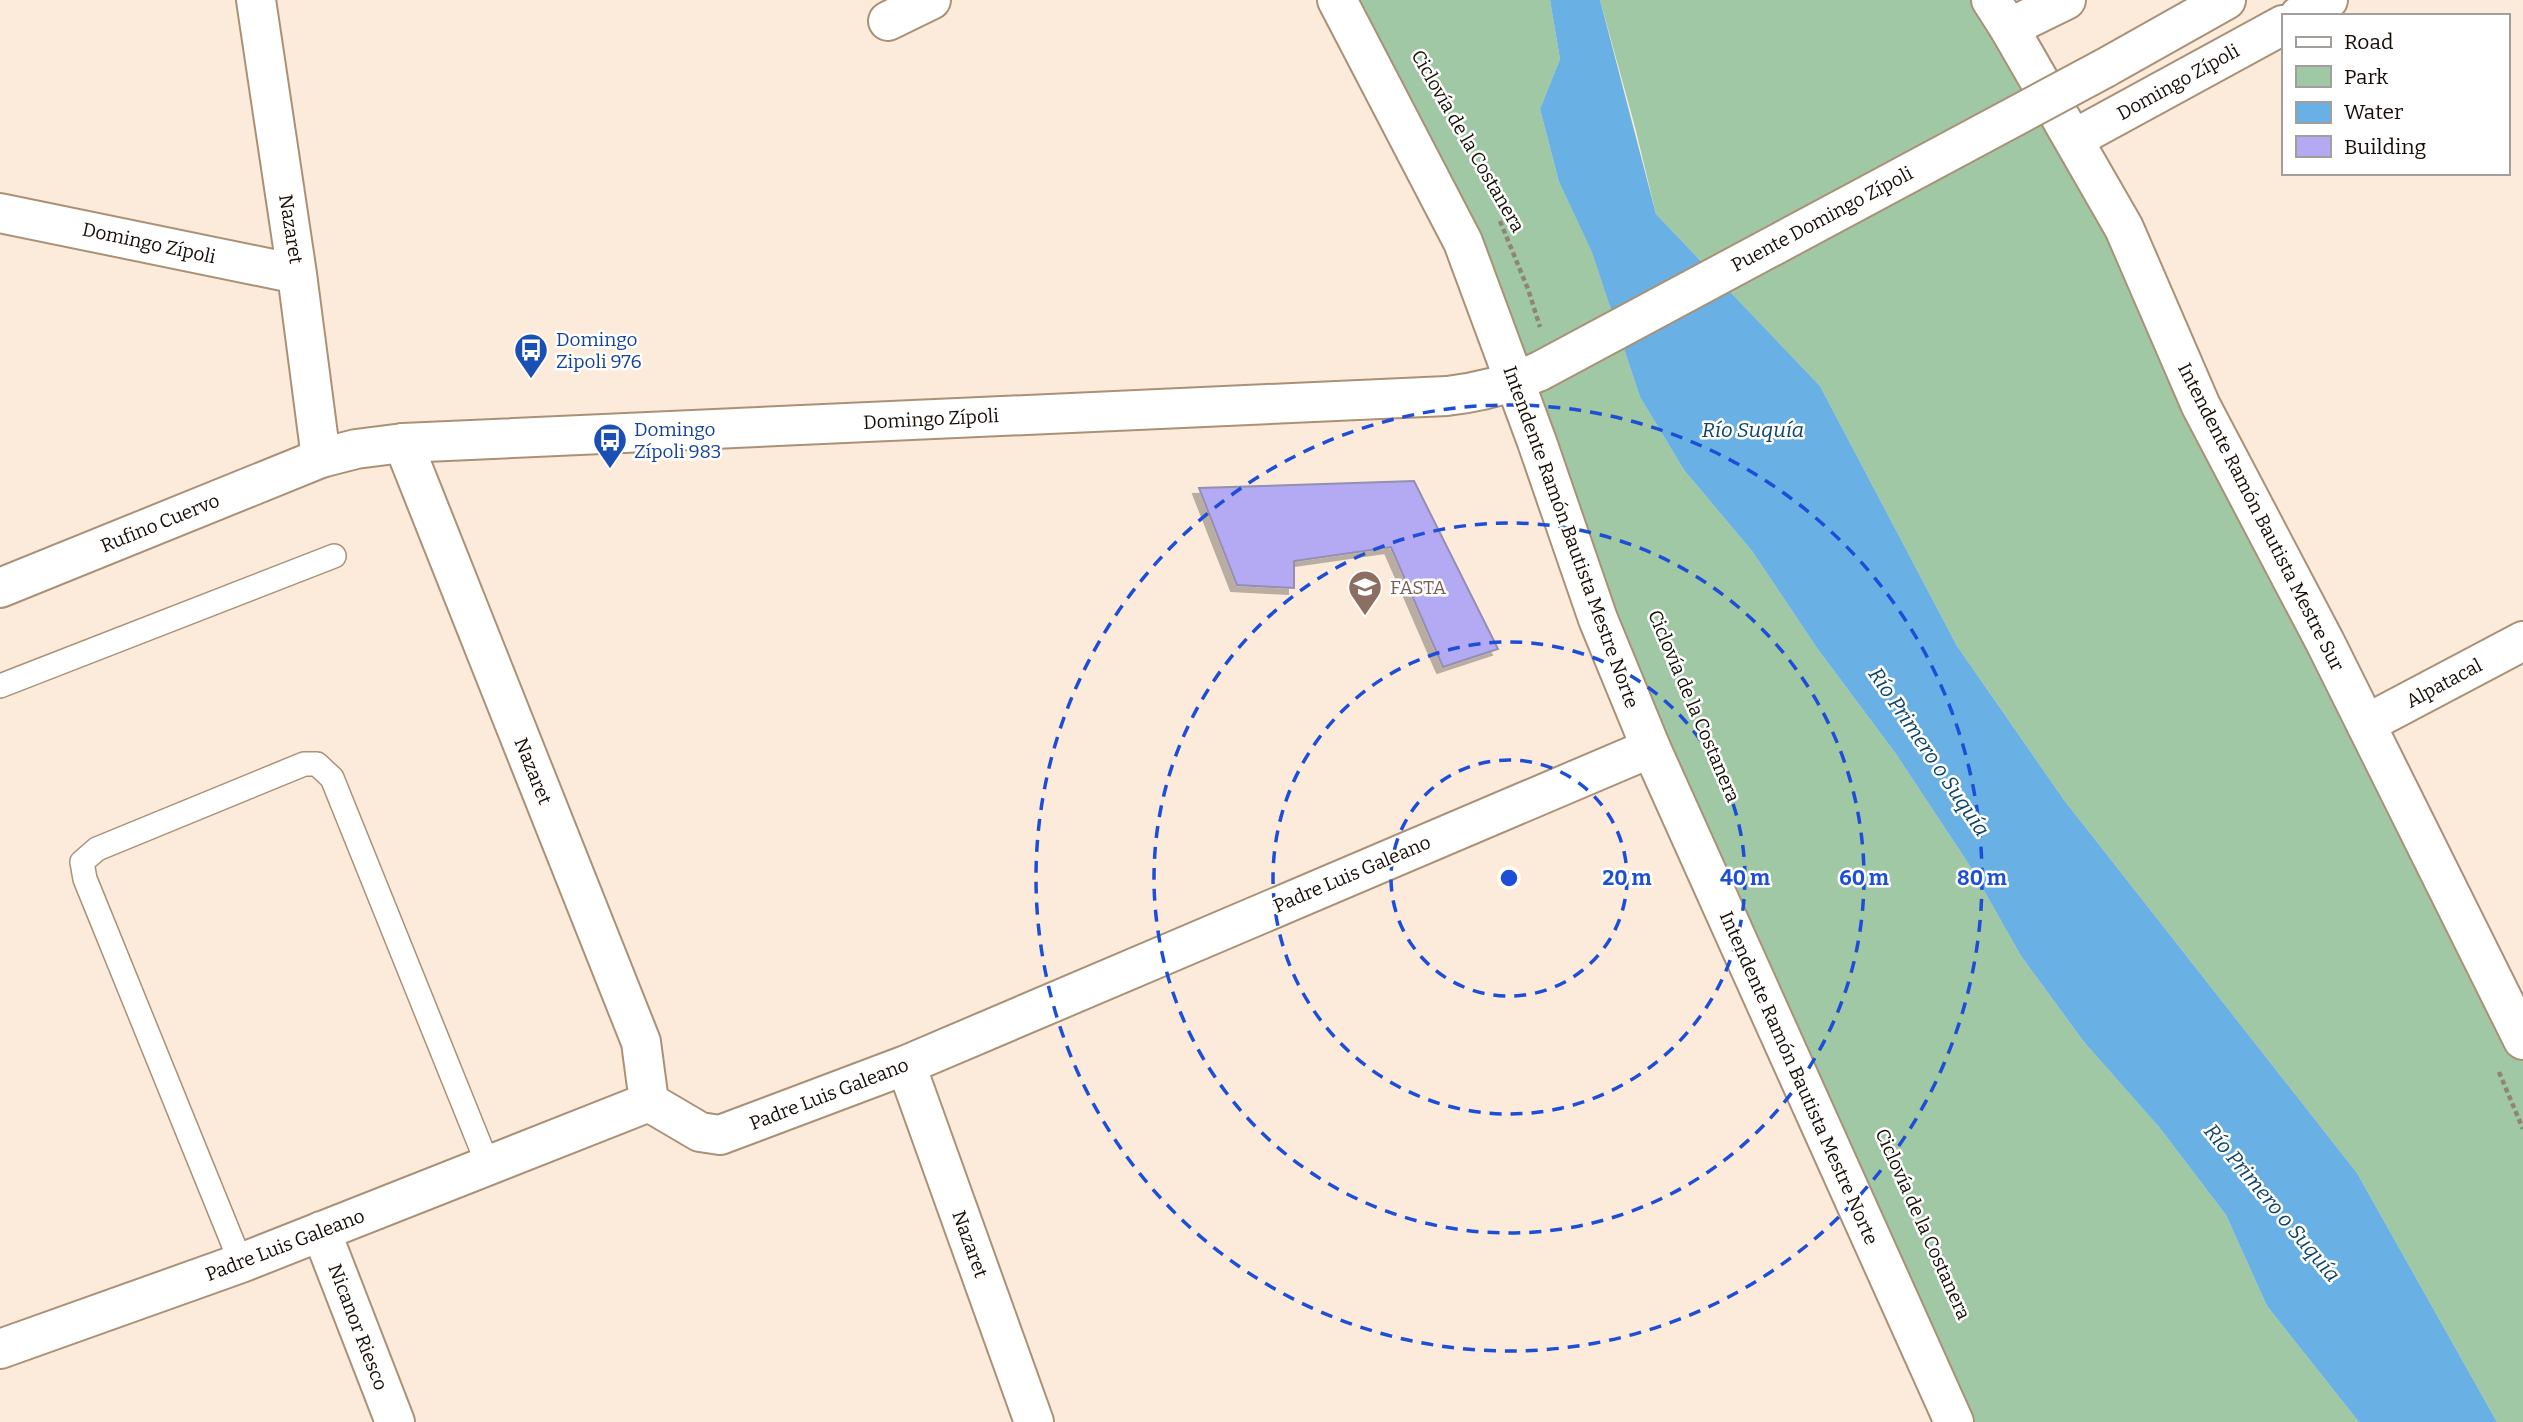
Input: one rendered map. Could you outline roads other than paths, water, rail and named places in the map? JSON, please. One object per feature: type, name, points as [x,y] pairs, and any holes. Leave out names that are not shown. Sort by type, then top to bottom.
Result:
[{"type":"main road","name":"Nazaret","points":[[256,0],[298,274],[321,458]]},
{"type":"main road","points":[[888,20],[931,0]]},
{"type":"main road","name":"Intendente Ramón Bautista Mestre Norte","points":[[1337,0],[1463,242],[1527,377],[1598,619],[1651,748],[1954,1422]]},
{"type":"main road","points":[[2000,14],[2066,0]]},
{"type":"main road","name":"Puente Domingo Zípoli","points":[[1527,377],[2105,68],[2225,0]]},
{"type":"main road","points":[[2303,14],[2328,0]]},
{"type":"main road","name":"Intendente Ramón Bautista Mestre Sur","points":[[2000,14],[2123,228],[2201,405],[2366,724],[2523,1040]]},
{"type":"main road","name":"Domingo Zípoli","points":[[2074,139],[2282,25]]},
{"type":"main road","name":"Domingo Zípoli","points":[[0,213],[298,274]]},
{"type":"main road","name":"Domingo Zípoli","points":[[321,458],[356,449],[402,443],[1447,396],[1484,391],[1527,377]]},
{"type":"main road","name":"Nazaret","points":[[402,443],[641,1042],[649,1101]]},
{"type":"main road","name":"Rufino Cuervo","points":[[0,587],[321,458]]},
{"type":"main road","name":"Alpatacal","points":[[2366,724],[2523,641]]},
{"type":"main road","name":"Padre Luis Galeano","points":[[0,1349],[242,1263],[649,1101],[700,1132],[720,1135],[906,1065],[1651,748]]},
{"type":"main road","name":"Nazaret","points":[[906,1065],[1034,1422]]},
{"type":"main road","name":"Nicanor Riesco","points":[[321,1231],[395,1422]]},
{"type":"lane","points":[[0,686],[334,556]]},
{"type":"lane","points":[[242,1263],[85,879],[82,862],[97,849],[304,764],[317,764],[332,778],[488,1165]]},
{"type":"water","name":"Río Suquía","points":[[1550,0],[1600,0],[1656,214],[1820,386],[1957,646],[2064,800],[2357,1173],[2497,1422],[2359,1422],[2267,1306],[2226,1215],[2159,1127],[2084,1042],[2021,956],[1970,866],[1896,754],[1817,648],[1752,551],[1684,470],[1640,397],[1592,252],[1559,182],[1540,109],[1560,59]]},
{"type":"place","name":"Domingo Zipoli 976","points":[[531,380]]},
{"type":"place","name":"Domingo Zípoli 983","points":[[610,470]]},
{"type":"place","name":"FASTA","points":[[1365,617]]},
{"type":"water label","name":"Río Primero o Suquía","points":[[1929,752]]},
{"type":"water label","name":"Río Primero o Suquía","points":[[2272,1203]]}]
